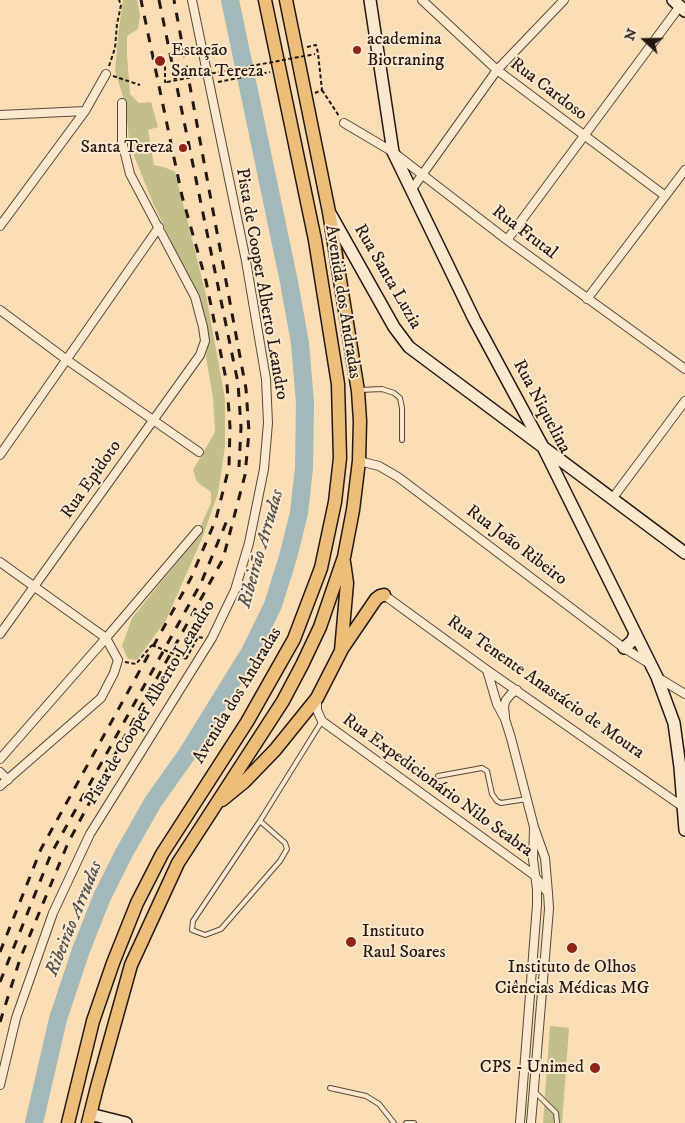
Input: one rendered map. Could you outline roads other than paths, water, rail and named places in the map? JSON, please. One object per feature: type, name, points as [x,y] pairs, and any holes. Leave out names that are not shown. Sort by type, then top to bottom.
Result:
[{"type":"main road","name":"Avenida dos Andradas","points":[[68,1123],[93,1021],[113,963],[137,903],[162,854],[247,722],[294,639],[321,568],[329,536],[340,458],[338,384],[316,240],[265,0]]},
{"type":"main road","name":"Avenida dos Andradas","points":[[89,1118],[131,965],[178,863],[283,701],[320,627],[344,557],[353,510],[360,461],[358,391],[329,212],[286,0]]},
{"type":"main road","points":[[340,651],[347,582],[344,557]]},
{"type":"main road","points":[[214,806],[244,782],[275,750],[317,698],[340,651],[376,599],[384,595]]},
{"type":"main road","points":[[77,1083],[79,1101],[89,1118]]},
{"type":"street","name":"Pista de Cooper Alberto Leandro","points":[[0,1085],[16,1018],[53,913],[90,834],[212,638],[235,590],[249,543],[264,470],[268,423],[266,379],[246,261],[192,0]]},
{"type":"street","name":"Rua Niquelina","points":[[370,0],[392,152],[474,319],[544,447],[657,677],[674,723],[685,830]]},
{"type":"street","name":"Rua Cardoso","points":[[422,0],[497,70],[664,195]]},
{"type":"street","points":[[412,190],[497,70],[564,0]]},
{"type":"street","points":[[507,240],[679,6]]},
{"type":"street","points":[[0,226],[85,111],[106,74]]},
{"type":"street","points":[[0,455],[159,228],[130,174],[122,141],[122,103]]},
{"type":"street","points":[[0,114],[85,111]]},
{"type":"street","name":"Rua Frutal","points":[[344,123],[392,152],[587,299],[685,368]]},
{"type":"street","points":[[587,299],[664,195],[685,170]]},
{"type":"street","name":"Rua Santa Luzia","points":[[329,212],[394,328],[409,347],[685,553]]},
{"type":"street","name":"Rua Epidoto","points":[[0,634],[200,355],[205,341],[195,297],[159,228]]},
{"type":"street","points":[[0,310],[67,360],[199,452]]},
{"type":"street","points":[[612,499],[685,401]]},
{"type":"street","name":"Rua João Ribeiro","points":[[360,461],[379,466],[398,477],[624,648],[650,664]]},
{"type":"street","points":[[568,496],[567,485],[570,478],[578,475],[585,478]]},
{"type":"street","points":[[0,759],[198,530]]},
{"type":"street","points":[[0,562],[106,638],[118,660],[111,680],[100,698],[0,786]]},
{"type":"street","name":"Rua Tenente Anastácio de Moura","points":[[384,595],[487,670],[684,808]]},
{"type":"street","points":[[624,648],[632,641],[635,634]]},
{"type":"street","points":[[487,670],[497,704],[505,719]]},
{"type":"street","points":[[657,677],[685,694]]},
{"type":"street","points":[[517,690],[506,700],[504,706],[505,719],[534,827],[545,858],[549,909],[531,1123]]},
{"type":"street","name":"Rua Expedicionário Nilo Seabra","points":[[317,698],[317,710],[322,721],[534,875],[548,894]]},
{"type":"street","points":[[0,772],[8,780]]},
{"type":"street","points":[[520,1123],[538,905],[532,844],[534,827]]},
{"type":"street","points":[[528,1028],[540,1029]]},
{"type":"street","points":[[523,1085],[535,1089]]},
{"type":"street","points":[[89,1118],[126,1123]]},
{"type":"lane","points":[[358,391],[382,389],[394,393],[400,398],[402,408],[402,440]]},
{"type":"lane","points":[[260,820],[285,842],[287,849],[280,861],[221,929],[204,935],[192,930],[193,921],[260,820],[322,721]]},
{"type":"lane","points":[[438,776],[482,768],[487,770],[492,794],[497,801],[501,803],[527,799]]},
{"type":"lane","points":[[330,1088],[366,1096],[379,1104],[394,1123]]},
{"type":"lane","points":[[535,1089],[556,1113],[557,1123]]},
{"type":"lane","points":[[406,1123],[414,1123]]},
{"type":"waterway","name":"Ribeirão Arrudas","points":[[34,1123],[58,1019],[81,950],[102,897],[153,802],[187,754],[250,652],[273,605],[299,513],[304,468],[305,403],[300,343],[230,0]]},
{"type":"railway","points":[[0,952],[41,849],[191,578],[216,519],[229,467],[230,427],[227,384],[206,281],[182,196],[141,0]]},
{"type":"railway","points":[[159,0],[238,383],[241,427],[239,467]]},
{"type":"railway","points":[[0,1022],[20,959],[68,843],[223,559],[245,475],[249,432],[246,389],[174,0]]},
{"type":"railway","points":[[0,982],[51,854],[201,583],[228,518]]},
{"type":"place","name":"academina Biotraning","points":[[357,50]]},
{"type":"place","name":"Estação Santa Tereza","points":[[160,61]]},
{"type":"place","name":"Santa Tereza","points":[[183,148]]},
{"type":"place","name":"Instituto Raul Soares","points":[[351,942]]},
{"type":"place","name":"Instituto de Olhos Ciências Médicas MG","points":[[572,948]]},
{"type":"place","name":"CPS - Unimed","points":[[595,1068]]}]
